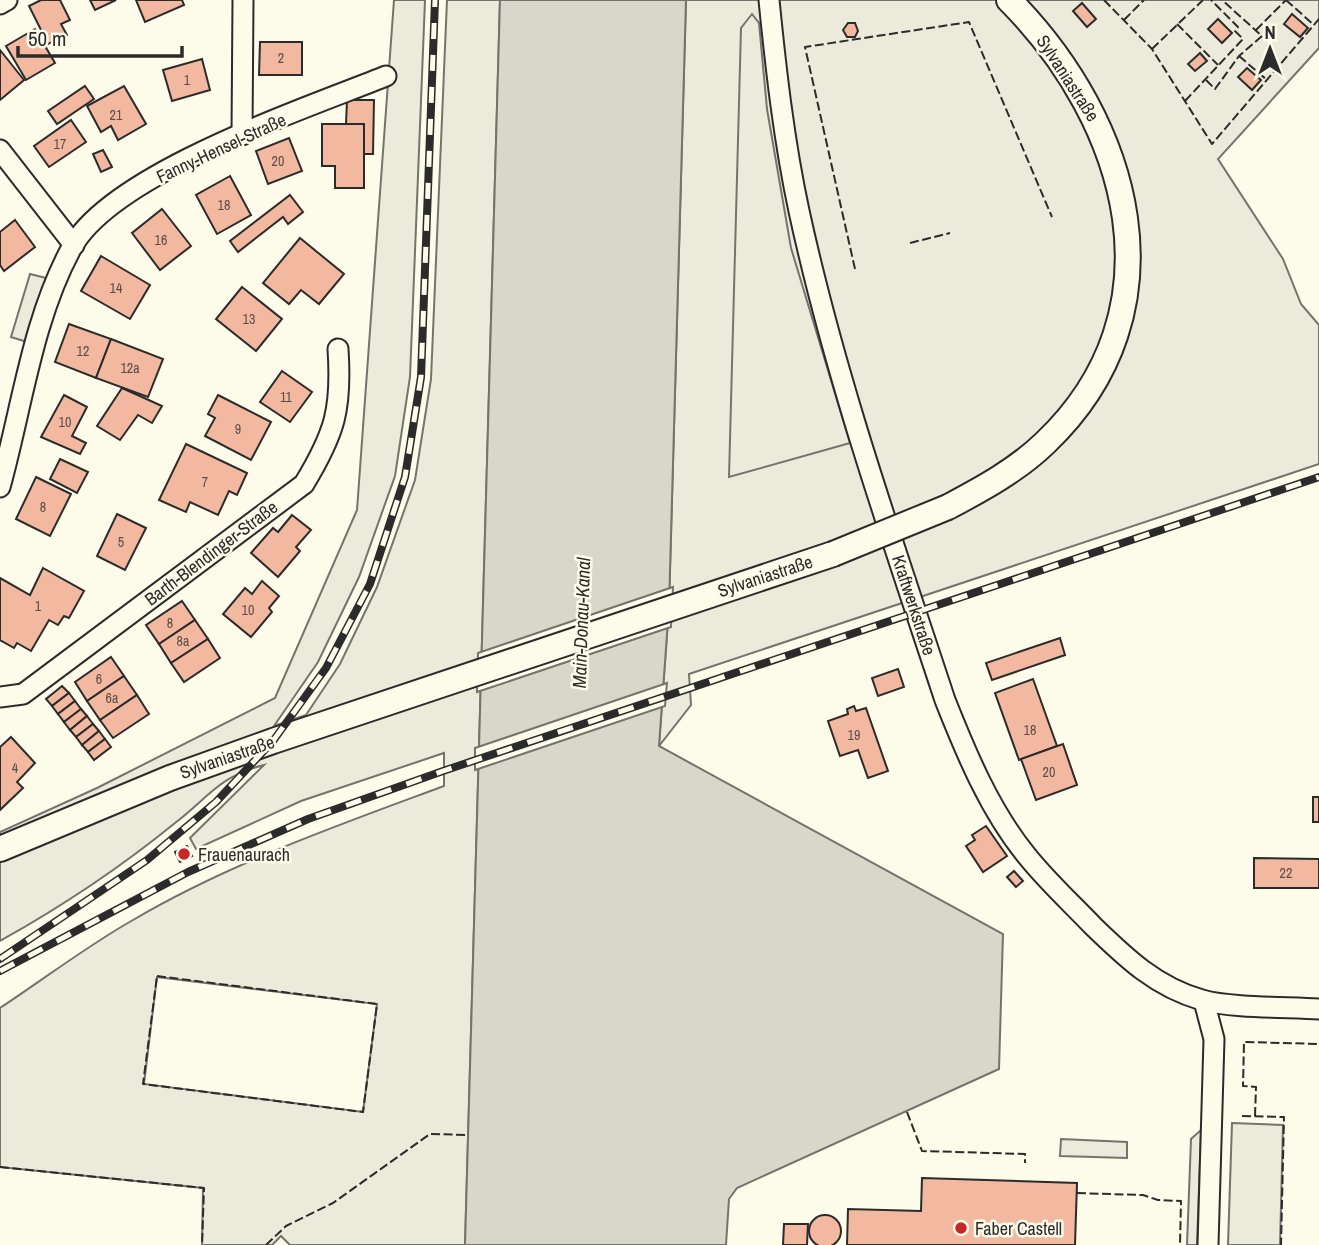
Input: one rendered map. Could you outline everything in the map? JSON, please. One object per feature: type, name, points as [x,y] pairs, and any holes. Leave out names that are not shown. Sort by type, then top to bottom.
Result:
[{"type":"street","points":[[0,4],[7,0]]},
{"type":"street","points":[[242,135],[243,0]]},
{"type":"street","name":"Kraftwerkstraße","points":[[769,0],[776,67],[799,211],[828,327],[926,643],[966,753],[1025,855],[1062,895],[1142,971],[1164,986],[1204,1001],[1319,1009]]},
{"type":"street","name":"Sylvaniastraße","points":[[0,849],[170,778],[404,696],[833,554],[948,508],[1020,464],[1046,443],[1066,420],[1110,348],[1126,288],[1125,209],[1109,151],[1094,115],[1066,69],[1009,0]]},
{"type":"street","name":"Fanny-Hensel-Straße","points":[[0,487],[6,444],[38,337],[55,283],[74,245],[122,197],[173,166],[386,76]]},
{"type":"street","points":[[0,150],[74,245]]},
{"type":"street","name":"Barth-Blendinger-Straße","points":[[0,697],[23,694],[304,484],[325,449],[337,418],[340,383],[338,349]]},
{"type":"street","points":[[1204,1001],[1214,1039],[1208,1245]]},
{"type":"shaded area","points":[[394,0],[425,0],[410,377],[395,476],[359,577],[318,662],[274,726],[306,715],[340,664],[377,587],[415,480],[431,379],[447,0],[500,0],[465,1245],[290,1245],[281,1236],[272,1245],[202,1245],[203,1188],[0,1167],[0,1008],[116,930],[208,880],[286,846],[444,786],[444,753],[301,801],[196,849],[190,838],[264,765],[236,775],[215,788],[175,823],[112,871],[0,941],[0,832],[97,788],[275,698],[357,510]],"holes":[[[157,977],[377,1004],[363,1112],[144,1084]]]},
{"type":"shaded area","points":[[686,0],[1319,0],[1319,48],[1218,159],[1283,259],[1301,304],[1319,325],[1319,464],[689,674],[691,705],[659,746],[669,606]]},
{"type":"shaded area","points":[[752,14],[759,23],[767,109],[791,248],[850,443],[729,477],[741,28]]},
{"type":"shaded area","points":[[30,274],[46,278],[27,342],[11,337]]},
{"type":"shaded area","points":[[1232,1123],[1283,1125],[1280,1245],[1228,1245]]},
{"type":"shaded area","points":[[1201,1130],[1197,1245],[1187,1245],[1191,1139]]},
{"type":"shaded area","points":[[1061,1139],[1127,1142],[1127,1158],[1060,1156]]},
{"type":"water","name":"Main-Donau-Kanal","points":[[500,0],[686,0],[669,606],[659,746],[1003,934],[999,1069],[737,1188],[729,1199],[726,1245],[465,1245]]},
{"type":"pier","points":[[673,587],[671,627],[477,692],[478,653]]},
{"type":"pier","points":[[667,683],[665,706],[475,770],[475,748]]},
{"type":"building","points":[[41,0],[60,0],[70,20],[61,24],[67,35],[48,44],[29,6]]},
{"type":"building","points":[[90,0],[116,0],[95,10]]},
{"type":"building","points":[[136,0],[182,0],[184,5],[145,22]]},
{"type":"building","points":[[1082,3],[1096,19],[1087,27],[1073,11]]},
{"type":"building","points":[[1292,14],[1308,28],[1300,37],[1284,24]]},
{"type":"building","points":[[1218,19],[1232,33],[1222,43],[1208,29]]},
{"type":"building","points":[[848,23],[855,23],[858,31],[855,37],[847,37],[843,30]]},
{"type":"building","points":[[35,29],[55,63],[26,80],[6,46]]},
{"type":"building","points":[[260,42],[302,42],[302,75],[259,75]]},
{"type":"building","points":[[0,50],[24,80],[0,100]]},
{"type":"building","points":[[1200,53],[1207,61],[1195,71],[1188,64]]},
{"type":"building","points":[[202,59],[210,90],[172,101],[163,70]]},
{"type":"building","points":[[1247,68],[1261,80],[1252,90],[1238,77]]},
{"type":"building","points":[[85,86],[94,99],[57,124],[48,111]]},
{"type":"building","points":[[124,86],[146,124],[118,140],[111,126],[101,132],[87,106]]},
{"type":"building","points":[[347,100],[374,100],[373,154],[364,154],[364,124],[346,124]]},
{"type":"building","points":[[71,120],[86,142],[49,167],[34,146]]},
{"type":"building","points":[[322,124],[364,124],[364,188],[335,188],[335,166],[322,166]]},
{"type":"building","points":[[289,138],[302,171],[268,184],[256,151]]},
{"type":"building","points":[[103,150],[112,167],[101,172],[93,154]]},
{"type":"building","points":[[230,176],[251,215],[217,234],[196,195]]},
{"type":"building","points":[[290,195],[303,212],[288,224],[283,217],[238,252],[230,241]]},
{"type":"building","points":[[162,209],[191,246],[160,270],[132,233]]},
{"type":"building","points":[[15,220],[35,247],[4,271],[0,265],[0,232]]},
{"type":"building","points":[[300,238],[344,274],[319,304],[301,290],[289,304],[263,283]]},
{"type":"building","points":[[101,256],[150,285],[130,319],[81,291]]},
{"type":"building","points":[[242,287],[282,319],[256,351],[216,319]]},
{"type":"building","points":[[69,324],[111,339],[96,378],[55,362]]},
{"type":"building","points":[[111,339],[163,359],[148,397],[96,378]]},
{"type":"building","points":[[282,371],[312,392],[290,422],[260,402]]},
{"type":"building","points":[[122,388],[162,406],[152,423],[138,415],[120,440],[97,426]]},
{"type":"building","points":[[64,395],[87,407],[72,436],[86,443],[80,454],[41,437]]},
{"type":"building","points":[[218,395],[271,422],[251,460],[205,436],[215,418],[208,414]]},
{"type":"building","points":[[186,444],[247,473],[237,495],[229,491],[218,515],[190,502],[186,512],[159,500]]},
{"type":"building","points":[[60,459],[88,472],[77,493],[50,479]]},
{"type":"building","points":[[36,477],[71,494],[50,536],[16,519]]},
{"type":"building","points":[[117,514],[146,528],[125,570],[97,556]]},
{"type":"building","points":[[292,515],[311,530],[296,547],[300,551],[278,577],[251,553],[273,528],[278,532]]},
{"type":"building","points":[[43,568],[84,591],[69,618],[64,616],[58,625],[49,620],[31,651],[17,643],[14,648],[0,640],[0,578],[30,595]]},
{"type":"building","points":[[262,581],[279,596],[269,608],[272,612],[251,637],[223,614],[245,588],[252,594]]},
{"type":"building","points":[[182,601],[195,620],[159,644],[146,625]]},
{"type":"building","points":[[195,620],[208,639],[171,663],[159,644]]},
{"type":"building","points":[[1060,638],[1065,655],[992,680],[986,663]]},
{"type":"building","points":[[208,639],[220,658],[184,682],[171,663]]},
{"type":"building","points":[[111,657],[124,676],[87,701],[75,682]]},
{"type":"building","points":[[898,669],[904,687],[878,696],[872,678]]},
{"type":"building","points":[[124,676],[137,695],[100,720],[87,701]]},
{"type":"building","points":[[1033,679],[1057,746],[1019,760],[995,693]]},
{"type":"building","points":[[62,686],[69,693],[52,706],[46,699]]},
{"type":"building","points":[[69,693],[75,701],[58,714],[52,706]]},
{"type":"building","points":[[137,695],[149,714],[113,738],[100,720]]},
{"type":"building","points":[[75,701],[81,709],[64,722],[58,714]]},
{"type":"building","points":[[854,706],[856,711],[866,708],[888,771],[868,778],[858,750],[840,756],[828,721],[848,714],[847,709]]},
{"type":"building","points":[[81,709],[87,716],[70,730],[64,722]]},
{"type":"building","points":[[87,716],[93,724],[76,737],[70,730]]},
{"type":"building","points":[[93,724],[99,731],[82,745],[76,737]]},
{"type":"building","points":[[99,731],[105,739],[88,752],[82,745]]},
{"type":"building","points":[[11,737],[35,763],[17,782],[23,788],[0,810],[0,747]]},
{"type":"building","points":[[105,739],[111,747],[94,760],[88,752]]},
{"type":"building","points":[[1063,744],[1077,785],[1036,800],[1021,759]]},
{"type":"building","points":[[1313,797],[1319,797],[1319,822],[1313,822]]},
{"type":"building","points":[[986,826],[1007,856],[983,872],[966,846],[975,840],[972,835]]},
{"type":"building","name":"Frauenaurach","points":[[187,846],[192,856],[180,862],[175,852]]},
{"type":"building","points":[[1254,858],[1319,859],[1319,888],[1254,888]]},
{"type":"building","points":[[1014,871],[1023,881],[1016,887],[1007,877]]},
{"type":"building","name":"Faber Castell","points":[[922,1178],[1077,1183],[1075,1245],[847,1245],[848,1209],[921,1211]]},
{"type":"building","points":[[825,1215],[837,1219],[841,1231],[837,1243],[825,1247],[813,1243],[809,1231],[813,1219]]},
{"type":"building","points":[[784,1224],[808,1224],[807,1245],[783,1245]]},
{"type":"railway","points":[[0,959],[147,860],[216,802],[273,741],[326,668],[370,584],[405,477],[421,377],[435,0]]},
{"type":"railway","points":[[0,971],[188,872],[308,819],[443,771],[1319,477]]},
{"type":"fence","points":[[1104,0],[1152,49],[1212,144],[1319,19]]},
{"type":"fence","points":[[1124,20],[1144,0]]},
{"type":"fence","points":[[1152,49],[1203,0]]},
{"type":"fence","points":[[1185,101],[1243,39],[1235,31],[1238,27],[1211,0]]},
{"type":"fence","points":[[1206,80],[1215,89],[1239,56],[1262,36],[1222,0]]},
{"type":"fence","points":[[1286,0],[1314,25]]},
{"type":"fence","points":[[1256,30],[1286,0]]},
{"type":"fence","points":[[855,269],[805,47],[969,22],[1052,217]]},
{"type":"fence","points":[[1177,24],[1218,65]]},
{"type":"fence","points":[[1239,56],[1267,80]]},
{"type":"fence","points":[[910,243],[950,233]]},
{"type":"fence","points":[[157,976],[377,1004],[363,1112],[143,1084],[157,976]]},
{"type":"fence","points":[[1255,1116],[1256,1087],[1243,1086],[1244,1042],[1319,1044]]},
{"type":"fence","points":[[907,1112],[922,1151],[1025,1154],[1025,1163]]},
{"type":"fence","points":[[1242,1116],[1284,1117],[1281,1245]]},
{"type":"fence","points":[[266,1245],[286,1226],[333,1203],[430,1134],[468,1135]]},
{"type":"fence","points":[[0,1167],[204,1188],[202,1245]]},
{"type":"fence","points":[[1077,1193],[1143,1195],[1158,1200],[1181,1201],[1180,1245]]},
{"type":"place","name":"Frauenaurach","points":[[184,854]]},
{"type":"place","name":"Faber Castell","points":[[961,1228]]}]
